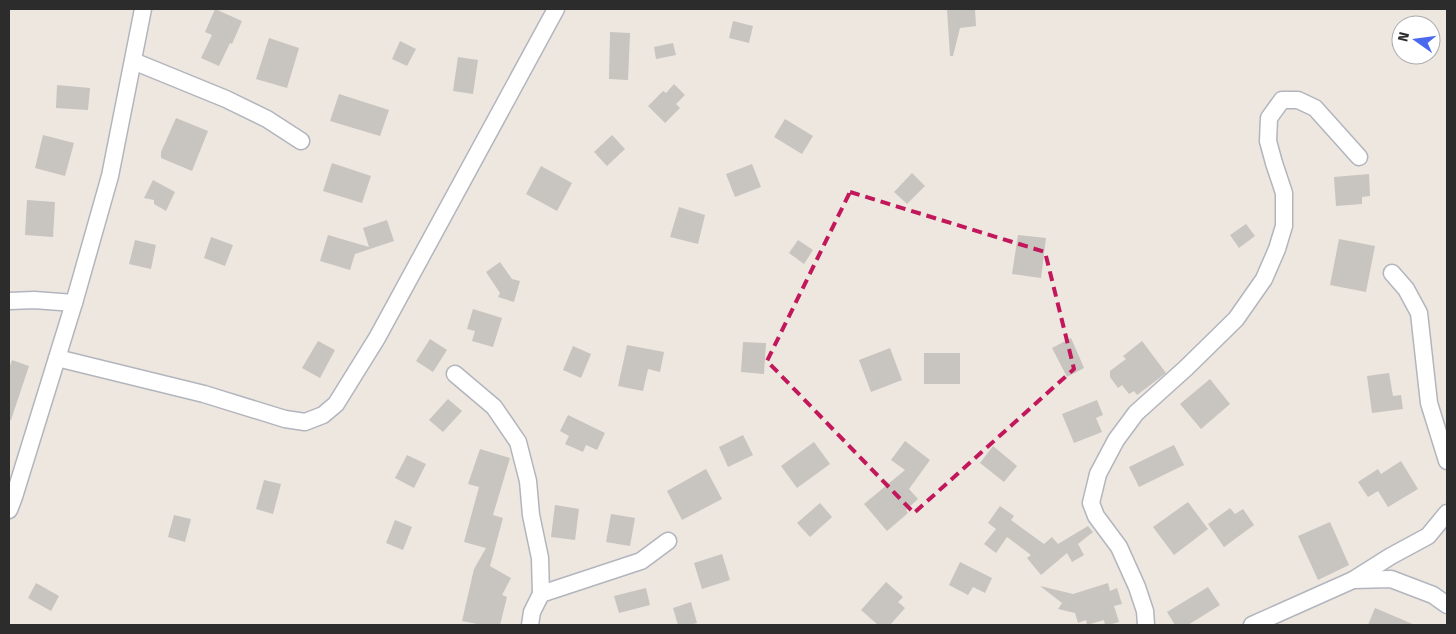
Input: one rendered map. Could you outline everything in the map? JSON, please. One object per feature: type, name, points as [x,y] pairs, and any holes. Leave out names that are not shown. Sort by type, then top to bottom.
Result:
[{"type":"street","points":[[9,510],[74,303],[110,176],[143,9]]},
{"type":"street","points":[[57,358],[204,394],[285,419],[305,422],[323,416],[336,404],[376,338],[556,9]]},
{"type":"street","points":[[133,61],[226,99],[267,119],[301,141]]},
{"type":"street","points":[[1146,625],[1146,611],[1119,547],[1096,516],[1091,503],[1098,474],[1116,440],[1136,413],[1186,368],[1236,318],[1264,279],[1277,249],[1284,226],[1284,193],[1268,141],[1269,118],[1282,100],[1298,100],[1315,108],[1359,157]]},
{"type":"street","points":[[1392,273],[1406,289],[1419,313],[1429,402],[1447,462]]},
{"type":"street","points":[[9,301],[34,300],[74,303]]},
{"type":"street","points":[[455,374],[494,407],[518,442],[528,481],[531,515],[540,558],[541,594],[532,612],[530,625]]},
{"type":"street","points":[[1252,625],[1353,580],[1428,536],[1447,513]]},
{"type":"street","points":[[541,594],[641,561],[668,541]]},
{"type":"street","points":[[1353,580],[1391,579],[1433,594],[1447,605]]},
{"type":"highlighted area","points":[[850,192],[1045,252],[1074,369],[914,513],[767,361]]},
{"type":"building","points":[[215,9],[242,21],[232,44],[230,43],[219,66],[201,58],[212,35],[205,32]]},
{"type":"building","points":[[947,9],[975,9],[976,26],[960,28],[953,56],[950,56]]},
{"type":"building","points":[[733,21],[753,26],[749,43],[729,38]]},
{"type":"building","points":[[610,32],[630,33],[628,80],[609,79]]},
{"type":"building","points":[[269,38],[299,48],[287,88],[256,79]]},
{"type":"building","points":[[400,41],[416,49],[407,66],[392,59]]},
{"type":"building","points":[[673,43],[676,55],[656,59],[654,47]]},
{"type":"building","points":[[458,57],[478,60],[473,94],[453,91]]},
{"type":"building","points":[[674,84],[685,95],[676,104],[680,108],[665,123],[648,106],[663,91],[666,93]]},
{"type":"building","points":[[57,85],[90,88],[88,110],[56,108]]},
{"type":"building","points":[[339,94],[389,110],[380,136],[330,121]]},
{"type":"building","points":[[176,118],[208,131],[192,171],[161,158],[161,152]]},
{"type":"building","points":[[785,119],[813,136],[802,154],[774,137]]},
{"type":"building","points":[[43,135],[74,143],[65,176],[35,168]]},
{"type":"building","points":[[612,135],[625,149],[607,166],[594,152]]},
{"type":"building","points":[[332,163],[371,176],[362,203],[323,191]]},
{"type":"building","points":[[752,164],[761,187],[735,197],[726,174]]},
{"type":"building","points":[[541,166],[572,183],[557,211],[526,194]]},
{"type":"building","points":[[912,173],[925,186],[907,204],[894,192]]},
{"type":"building","points":[[1369,174],[1370,196],[1362,197],[1362,204],[1336,206],[1334,177]]},
{"type":"building","points":[[153,180],[175,192],[166,211],[154,204],[154,200],[144,198]]},
{"type":"building","points":[[27,200],[55,202],[53,237],[25,235]]},
{"type":"building","points":[[679,207],[705,215],[698,244],[670,237]]},
{"type":"building","points":[[387,220],[394,241],[355,254],[350,270],[320,261],[328,235],[369,247],[363,228]]},
{"type":"building","points":[[1246,224],[1255,236],[1239,248],[1230,235]]},
{"type":"building","points":[[1018,235],[1046,238],[1041,278],[1012,274]]},
{"type":"building","points":[[211,237],[233,245],[225,266],[204,258]]},
{"type":"building","points":[[1339,239],[1375,246],[1366,292],[1330,285]]},
{"type":"building","points":[[135,240],[156,245],[151,269],[129,264]]},
{"type":"building","points":[[798,240],[813,250],[804,264],[789,253]]},
{"type":"building","points":[[500,262],[512,279],[520,281],[514,302],[498,297],[500,293],[486,272]]},
{"type":"building","points":[[473,309],[502,318],[493,347],[472,341],[475,331],[467,329]]},
{"type":"building","points":[[1071,338],[1084,368],[1067,377],[1052,348]]},
{"type":"building","points":[[430,339],[447,350],[433,372],[416,361]]},
{"type":"building","points":[[318,341],[335,350],[320,378],[302,368]]},
{"type":"building","points":[[1142,341],[1166,373],[1137,395],[1134,391],[1129,394],[1122,385],[1118,388],[1110,377],[1110,371],[1126,359],[1123,356]]},
{"type":"building","points":[[743,342],[766,343],[764,374],[741,372]]},
{"type":"building","points":[[627,345],[664,352],[660,372],[648,369],[643,391],[618,386]]},
{"type":"building","points":[[573,346],[591,354],[581,378],[563,370]]},
{"type":"building","points":[[890,348],[902,380],[871,392],[859,360]]},
{"type":"building","points":[[924,353],[960,353],[960,384],[924,384]]},
{"type":"building","points":[[12,360],[29,366],[11,420],[9,420],[9,369]]},
{"type":"building","points":[[1389,373],[1393,396],[1401,395],[1403,409],[1372,413],[1367,376]]},
{"type":"building","points":[[1210,379],[1230,404],[1201,429],[1180,404]]},
{"type":"building","points":[[448,399],[462,411],[443,432],[429,420]]},
{"type":"building","points":[[1097,400],[1103,415],[1096,418],[1102,432],[1074,443],[1062,414]]},
{"type":"building","points":[[568,415],[605,433],[597,450],[586,445],[583,452],[565,444],[569,436],[560,431]]},
{"type":"building","points":[[743,435],[753,455],[728,467],[719,447]]},
{"type":"building","points":[[905,441],[930,460],[909,489],[918,499],[906,510],[908,513],[887,531],[864,504],[905,470],[891,460]]},
{"type":"building","points":[[814,442],[830,464],[797,488],[781,466]]},
{"type":"building","points":[[1174,445],[1184,465],[1139,487],[1129,467]]},
{"type":"building","points":[[993,446],[1017,466],[1004,482],[980,463]]},
{"type":"building","points":[[480,449],[510,458],[493,515],[503,518],[490,566],[511,578],[502,595],[507,597],[500,625],[482,625],[462,621],[474,569],[486,548],[464,542],[479,487],[468,484]]},
{"type":"building","points":[[407,455],[426,464],[414,488],[395,478]]},
{"type":"building","points":[[1401,461],[1418,489],[1388,507],[1378,491],[1368,497],[1358,482],[1378,469],[1381,474]]},
{"type":"building","points":[[706,469],[722,499],[682,520],[667,491]]},
{"type":"building","points":[[264,480],[281,484],[273,514],[256,509]]},
{"type":"building","points":[[1188,502],[1208,529],[1174,555],[1153,527]]},
{"type":"building","points":[[820,503],[832,517],[810,537],[797,523]]},
{"type":"building","points":[[555,505],[579,509],[575,540],[551,537]]},
{"type":"building","points":[[1000,506],[1014,516],[1011,520],[1044,544],[1052,537],[1058,544],[1088,526],[1093,532],[1078,544],[1084,555],[1072,562],[1067,553],[1041,575],[1027,558],[1031,555],[1007,537],[996,553],[984,544],[996,529],[988,523]]},
{"type":"building","points":[[1230,508],[1235,514],[1243,509],[1254,525],[1224,547],[1208,524]]},
{"type":"building","points":[[611,514],[635,518],[630,546],[606,542]]},
{"type":"building","points":[[174,515],[191,519],[185,542],[168,537]]},
{"type":"building","points":[[395,520],[412,527],[403,550],[386,543]]},
{"type":"building","points":[[1330,522],[1349,565],[1318,580],[1298,536]]},
{"type":"building","points":[[722,554],[730,580],[702,589],[694,563]]},
{"type":"building","points":[[960,562],[992,578],[985,593],[973,587],[968,595],[949,585]]},
{"type":"building","points":[[886,582],[903,597],[898,602],[905,608],[890,625],[878,625],[861,610]]},
{"type":"building","points":[[36,583],[59,596],[51,611],[28,598]]},
{"type":"building","points":[[1108,583],[1110,591],[1117,588],[1122,604],[1114,606],[1119,622],[1108,625],[1105,625],[1104,620],[1087,625],[1086,620],[1078,623],[1075,613],[1058,609],[1062,603],[1040,586],[1073,594]]},
{"type":"building","points":[[1208,587],[1220,605],[1188,625],[1175,625],[1167,612]]},
{"type":"building","points":[[646,588],[650,605],[619,613],[614,596]]},
{"type":"building","points":[[691,602],[697,623],[678,625],[673,608]]},
{"type":"building","points":[[1375,608],[1415,625],[1368,625]]}]
